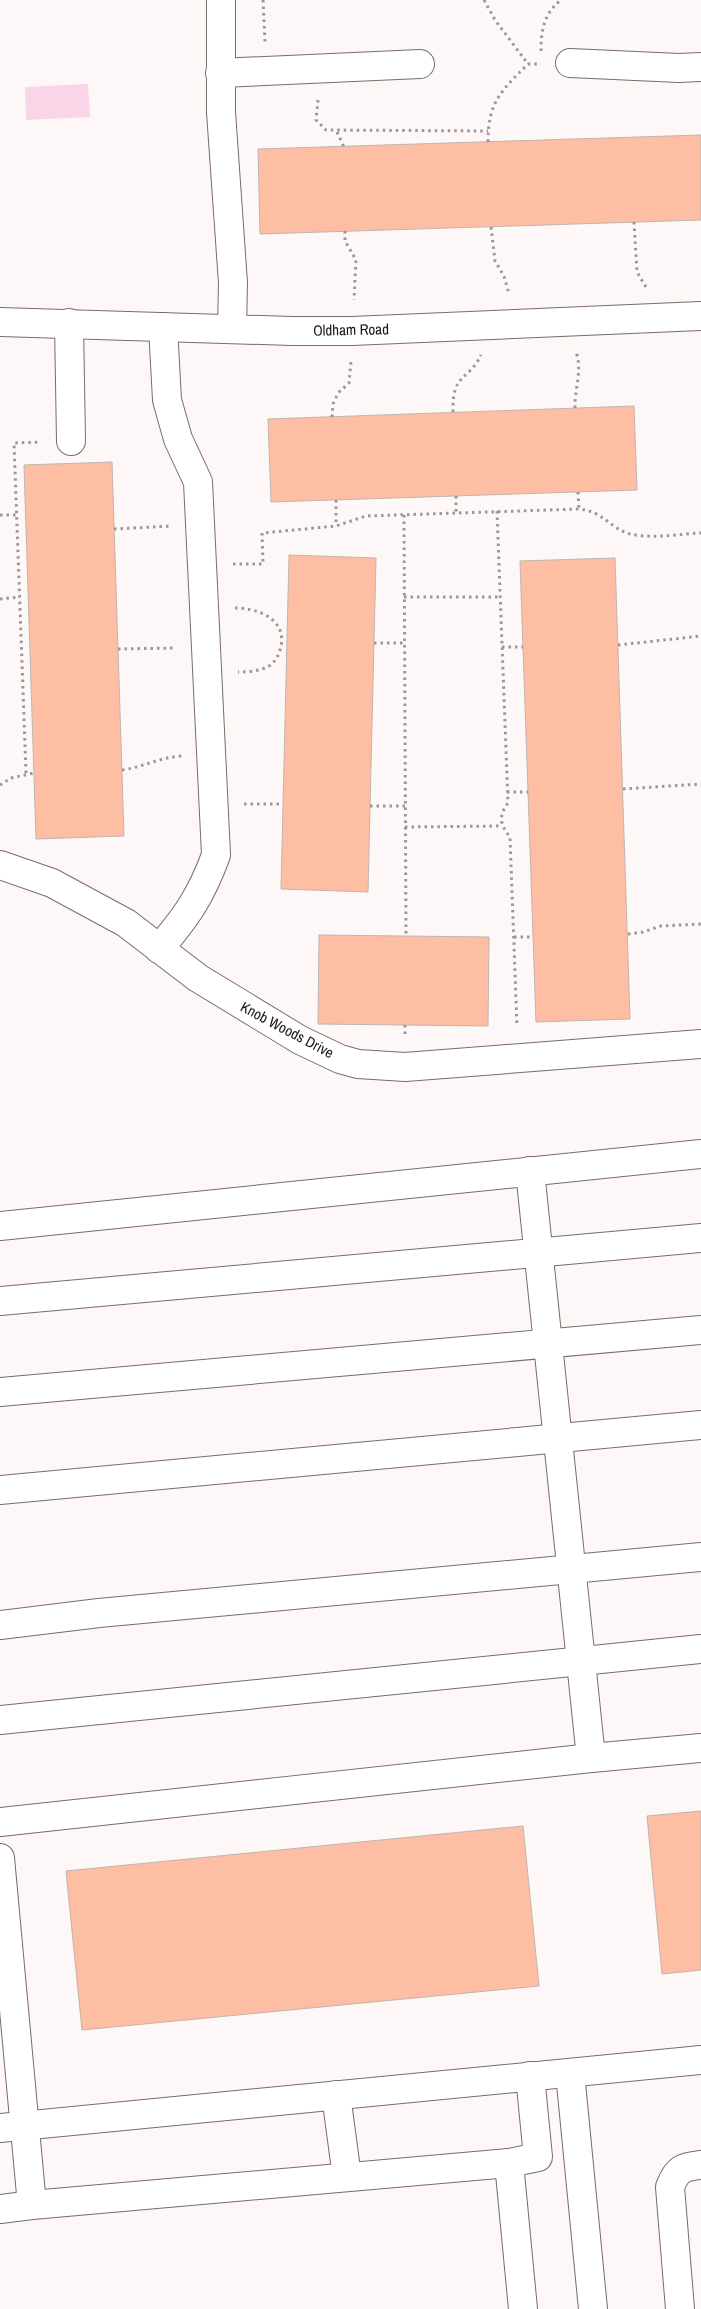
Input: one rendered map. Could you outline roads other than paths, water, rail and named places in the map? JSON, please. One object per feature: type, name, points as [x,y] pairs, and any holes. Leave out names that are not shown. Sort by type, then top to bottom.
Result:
[{"type":"street","points":[[221,0],[220,112],[233,283],[232,329]]},
{"type":"street","points":[[570,63],[678,68],[701,67]]},
{"type":"street","points":[[220,73],[420,64]]},
{"type":"street","name":"Oldham Road","points":[[0,322],[352,331],[701,316]]},
{"type":"street","points":[[69,323],[71,441]]},
{"type":"street","points":[[159,949],[189,913],[205,885],[216,855],[198,482],[178,439],[167,400],[163,327]]},
{"type":"street","name":"Knob Woods Drive","points":[[0,865],[52,883],[126,923],[230,1000],[300,1040],[358,1064],[405,1067],[701,1044]]},
{"type":"street","points":[[0,1226],[701,1154]]},
{"type":"street","points":[[530,1172],[591,1758]]},
{"type":"street","points":[[0,1301],[701,1238]]},
{"type":"street","points":[[0,1392],[701,1330]]},
{"type":"street","points":[[0,1490],[701,1425]]},
{"type":"street","points":[[0,1625],[99,1613],[701,1557]]},
{"type":"street","points":[[0,1720],[701,1649]]},
{"type":"street","points":[[0,1822],[591,1758],[701,1748]]},
{"type":"street","points":[[0,1858],[13,2127],[32,2205]]},
{"type":"street","points":[[13,2127],[701,2060]]},
{"type":"street","points":[[570,2073],[593,2309]]},
{"type":"street","points":[[0,2209],[509,2163],[538,2157],[530,2076]]},
{"type":"street","points":[[336,2095],[347,2177]]},
{"type":"street","points":[[509,2163],[523,2309]]},
{"type":"street","points":[[680,2309],[670,2188],[674,2175],[686,2166],[701,2165]]}]
